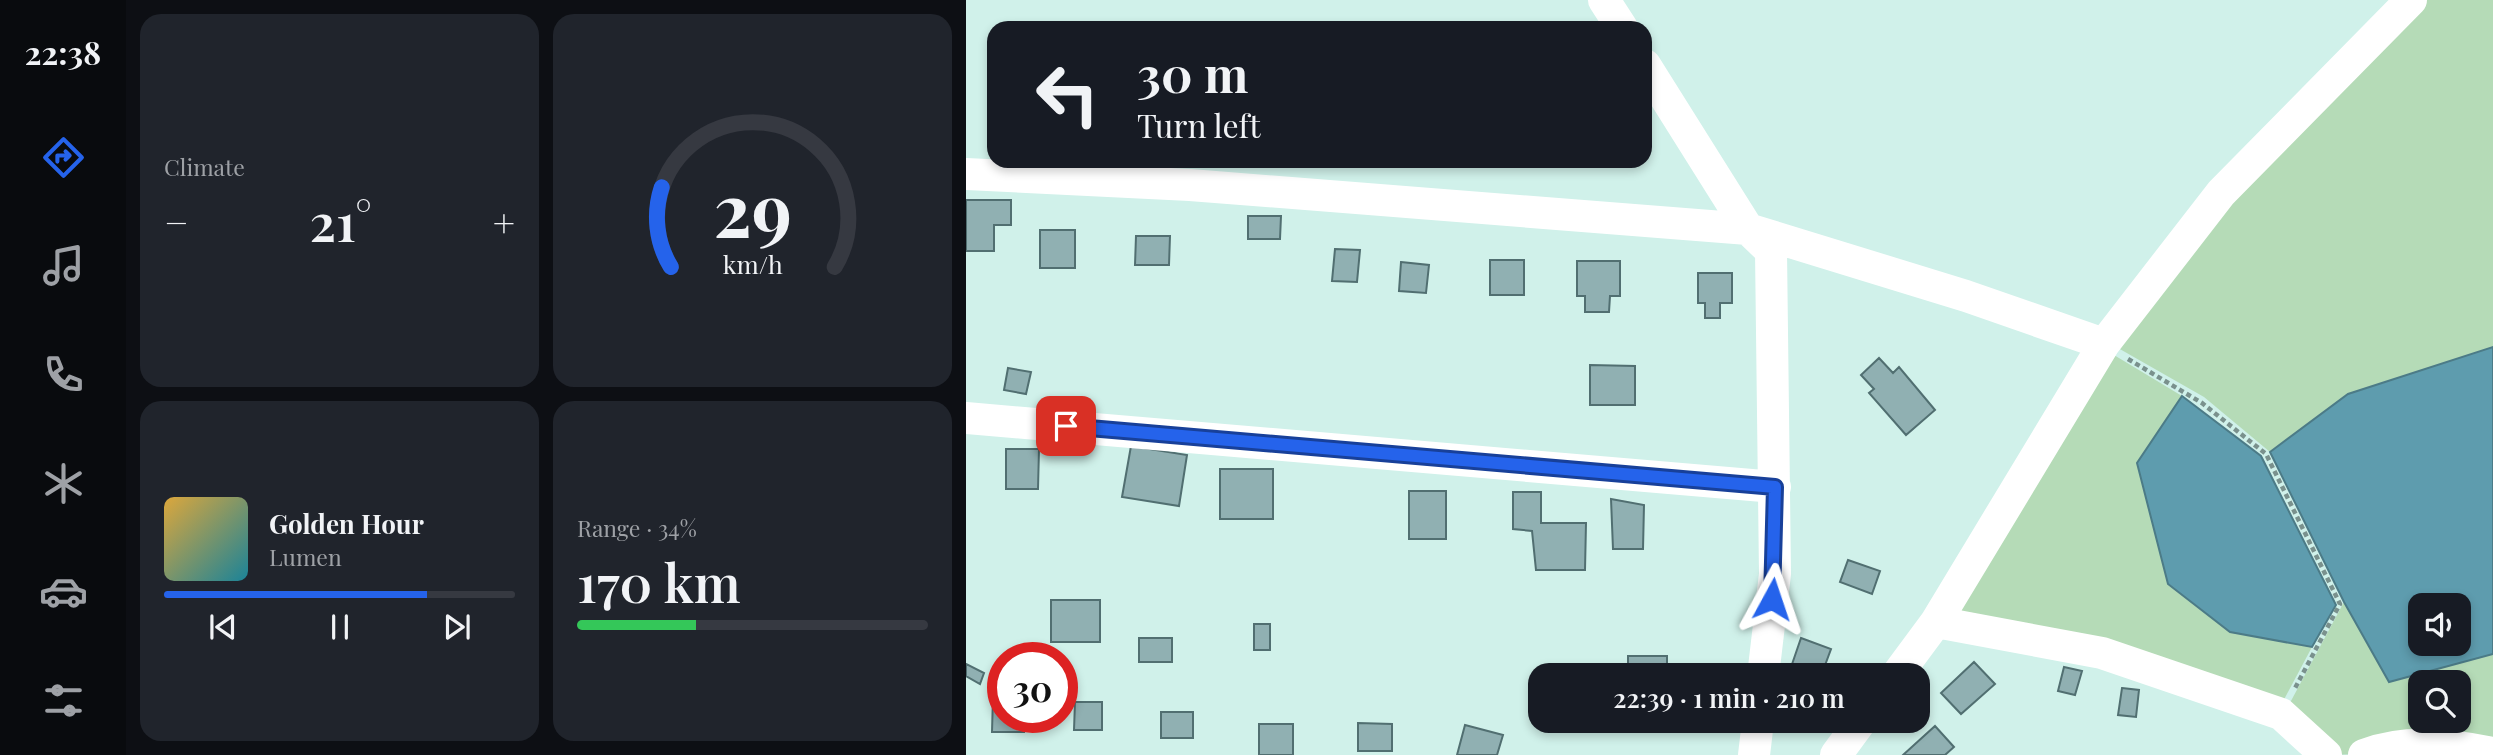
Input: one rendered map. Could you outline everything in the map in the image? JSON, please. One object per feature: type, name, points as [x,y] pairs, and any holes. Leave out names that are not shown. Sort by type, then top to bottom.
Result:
[{"type":"street","points":[[1604,0],[1618,21]]},
{"type":"street","points":[[1906,663],[1936,622],[2104,344],[2221,193],[2412,0]]},
{"type":"street","points":[[1652,76],[1748,229],[1771,251],[1775,574],[1765,663]]},
{"type":"street","points":[[966,174],[1190,185],[1748,229],[1966,296],[2104,344]]},
{"type":"street","points":[[966,418],[1775,487]]},
{"type":"street","points":[[1936,622],[2102,653],[2281,714],[2326,755]]},
{"type":"street","points":[[1754,755],[1757,733]]},
{"type":"street","points":[[1836,755],[1852,733]]},
{"type":"street","points":[[2380,752],[2454,745],[2493,753]]},
{"type":"path","points":[[2104,344],[2203,403],[2266,454],[2340,604],[2281,714]]},
{"type":"green space","points":[[2420,0],[2493,0],[2493,347],[2348,394],[2270,452],[2204,397],[2111,344],[2225,197]]},
{"type":"green space","points":[[2104,349],[2182,396],[2137,463],[2287,642],[2312,647],[2279,709],[1946,611]]},
{"type":"green space","points":[[2344,602],[2390,682],[2408,677],[2408,733],[2471,733],[2471,670],[2434,670],[2493,654],[2493,749],[2331,755],[2285,712]]},
{"type":"water","points":[[2493,347],[2493,654],[2434,670],[2408,670],[2408,677],[2389,682],[2344,602],[2270,452],[2348,394]]},
{"type":"water","points":[[2182,396],[2261,456],[2336,605],[2312,647],[2230,632],[2168,584],[2137,463]]},
{"type":"building","points":[[966,200],[1011,200],[1011,225],[994,225],[994,251],[966,251]]},
{"type":"building","points":[[1248,216],[1281,216],[1280,239],[1248,239]]},
{"type":"building","points":[[1040,230],[1075,230],[1075,268],[1040,268]]},
{"type":"building","points":[[1136,236],[1170,236],[1169,265],[1135,265]]},
{"type":"building","points":[[1335,249],[1360,250],[1357,282],[1332,281]]},
{"type":"building","points":[[1490,260],[1524,260],[1524,295],[1490,295]]},
{"type":"building","points":[[1577,261],[1620,261],[1620,296],[1610,296],[1609,312],[1585,312],[1585,296],[1577,296]]},
{"type":"building","points":[[1401,262],[1429,265],[1426,293],[1399,291]]},
{"type":"building","points":[[1698,273],[1732,273],[1732,303],[1720,303],[1720,318],[1705,318],[1705,303],[1698,303]]},
{"type":"building","points":[[1879,358],[1893,373],[1899,367],[1935,410],[1906,435],[1869,393],[1874,389],[1861,375]]},
{"type":"building","points":[[1590,365],[1635,366],[1635,405],[1590,405]]},
{"type":"building","points":[[1008,368],[1031,372],[1026,394],[1004,390]]},
{"type":"building","points":[[1131,446],[1187,455],[1179,506],[1122,497]]},
{"type":"building","points":[[1006,449],[1039,449],[1038,489],[1006,489]]},
{"type":"building","points":[[1220,469],[1273,469],[1273,519],[1220,519]]},
{"type":"building","points":[[1409,491],[1446,491],[1446,539],[1409,539]]},
{"type":"building","points":[[1513,492],[1541,492],[1541,523],[1586,523],[1585,570],[1536,570],[1532,531],[1513,529]]},
{"type":"building","points":[[1611,499],[1644,505],[1643,549],[1613,549]]},
{"type":"building","points":[[1848,560],[1880,571],[1872,594],[1840,582]]},
{"type":"building","points":[[1051,600],[1100,600],[1100,642],[1051,642]]},
{"type":"building","points":[[1254,624],[1270,624],[1270,650],[1254,650]]},
{"type":"building","points":[[1139,638],[1172,638],[1172,662],[1139,662]]},
{"type":"building","points":[[1801,638],[1831,649],[1826,663],[1792,663]]},
{"type":"building","points":[[1628,656],[1667,656],[1667,663],[1628,663]]},
{"type":"building","points":[[1974,662],[1995,684],[1961,714],[1941,693]]},
{"type":"building","points":[[966,664],[984,673],[980,684],[966,676]]},
{"type":"building","points":[[2064,667],[2082,671],[2075,695],[2058,691]]},
{"type":"building","points":[[2122,688],[2139,690],[2136,717],[2118,715]]},
{"type":"building","points":[[1078,702],[1102,702],[1102,730],[1078,730]]},
{"type":"building","points":[[1161,712],[1193,712],[1193,738],[1161,738]]},
{"type":"building","points":[[1358,723],[1392,724],[1392,751],[1358,751]]},
{"type":"building","points":[[1259,724],[1293,724],[1293,755],[1259,755]]},
{"type":"building","points":[[1465,725],[1503,735],[1497,755],[1457,755]]},
{"type":"building","points":[[1935,726],[1954,747],[1945,755],[1903,755],[1930,733]]},
{"type":"route","points":[[1066,426],[1775,487],[1775,574],[1772,599]]}]
